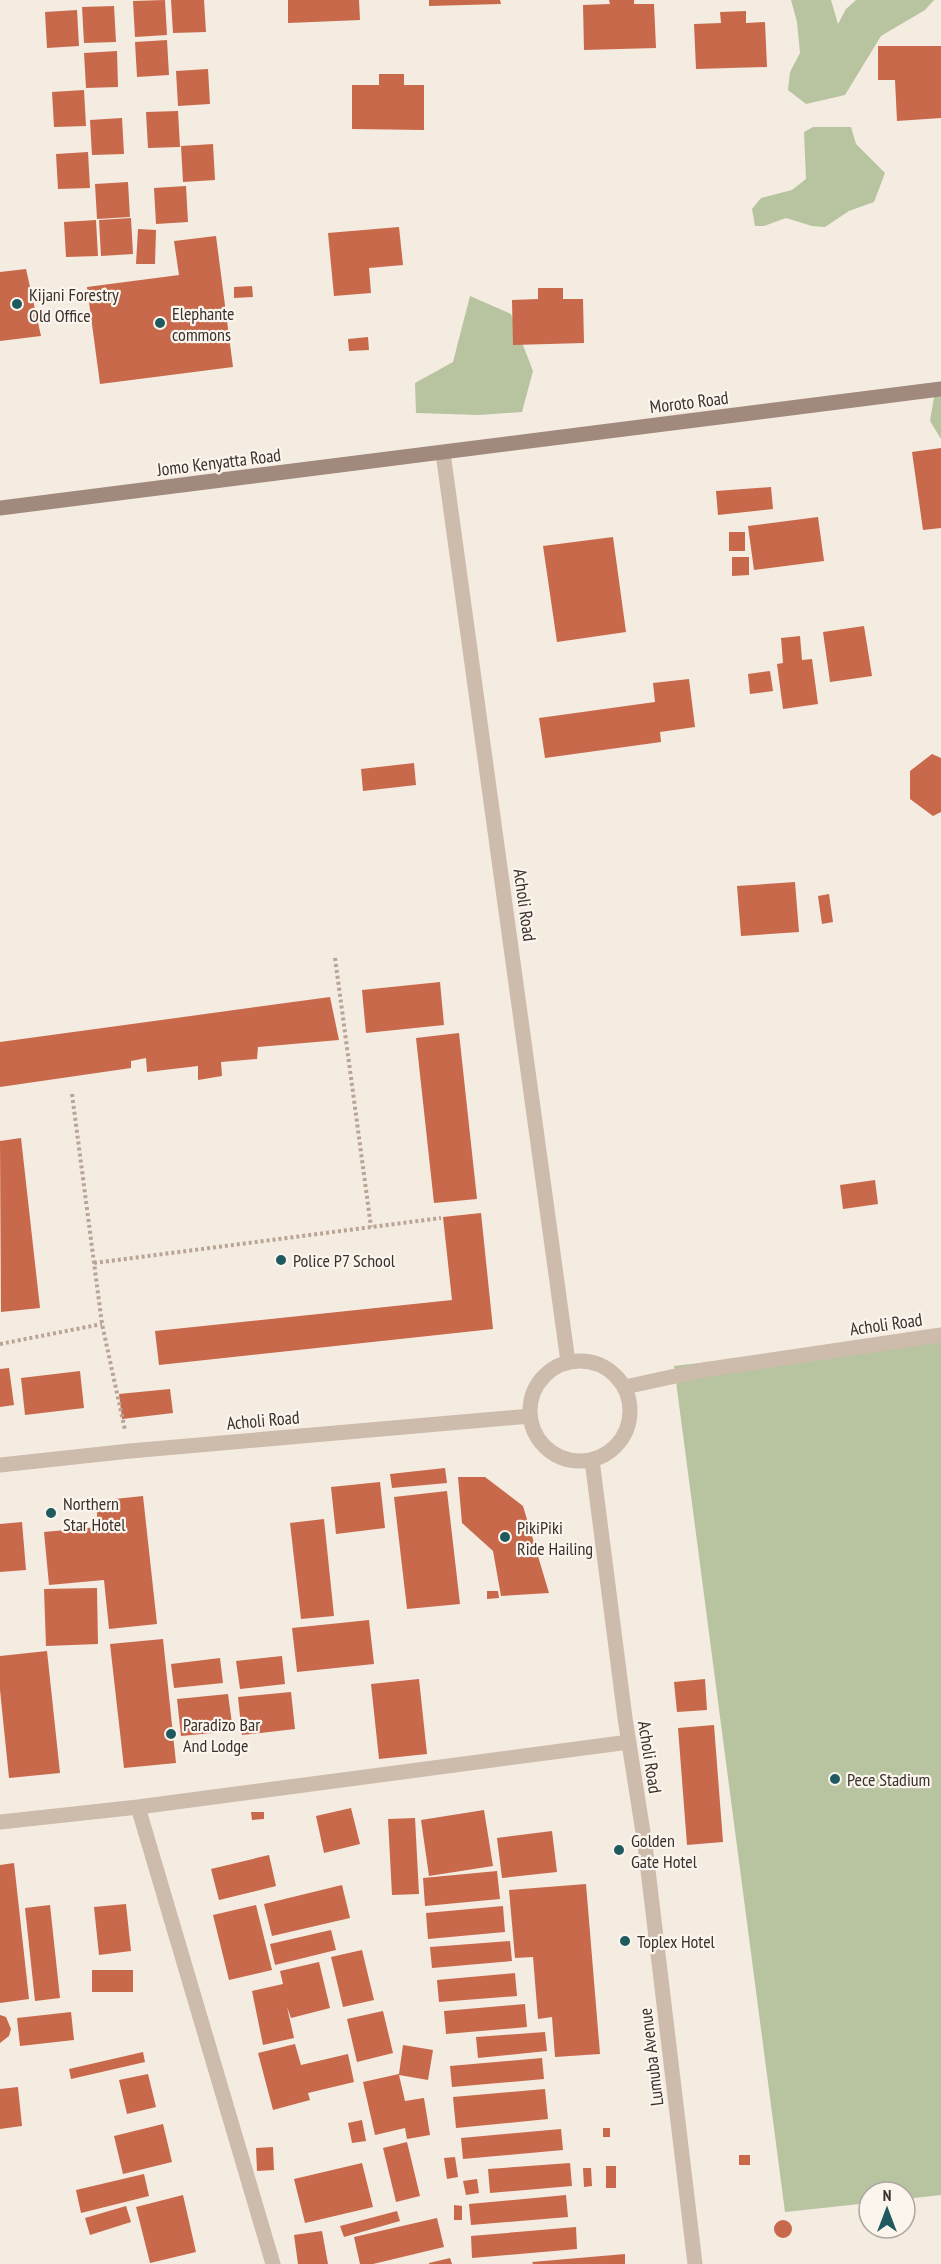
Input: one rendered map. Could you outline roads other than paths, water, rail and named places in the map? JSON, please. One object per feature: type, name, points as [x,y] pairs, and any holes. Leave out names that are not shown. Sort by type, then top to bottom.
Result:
[{"type":"main road","name":"Moroto Road","points":[[443,453],[941,389]]},
{"type":"main road","name":"Jomo Kenyatta Road","points":[[0,508],[443,453]]},
{"type":"street","name":"Acholi Road","points":[[443,453],[568,1362]]},
{"type":"street","name":"Acholi Road","points":[[625,1387],[702,1370],[941,1335]]},
{"type":"street","points":[[581,1360],[601,1365],[617,1376],[625,1387],[629,1399],[631,1412],[629,1425],[615,1448],[592,1460],[564,1459],[551,1452],[540,1442],[533,1430],[530,1416],[532,1392],[538,1382],[557,1366],[568,1362],[581,1360]]},
{"type":"street","name":"Acholi Road","points":[[0,1466],[130,1451],[530,1416]]},
{"type":"street","name":"Acholi Road","points":[[592,1460],[629,1742],[645,1845]]},
{"type":"street","points":[[0,1822],[138,1807],[629,1742]]},
{"type":"street","points":[[138,1807],[273,2264]]},
{"type":"street","name":"Lumuba Avenue","points":[[645,1845],[695,2264]]},
{"type":"place","name":"Kijani Forestry Old Office","points":[[17,304]]},
{"type":"place","name":"Elephante commons","points":[[160,323]]},
{"type":"place","name":"Police P7 School","points":[[281,1260]]},
{"type":"place","name":"Northern Star Hotel","points":[[51,1513]]},
{"type":"place","name":"PikiPiki Ride Hailing","points":[[505,1537]]},
{"type":"place","name":"Paradizo Bar And Lodge","points":[[171,1734]]},
{"type":"place","name":"Pece Stadium","points":[[835,1779]]},
{"type":"place","name":"Golden Gate Hotel","points":[[619,1850]]},
{"type":"place","name":"Toplex Hotel","points":[[625,1941]]}]
